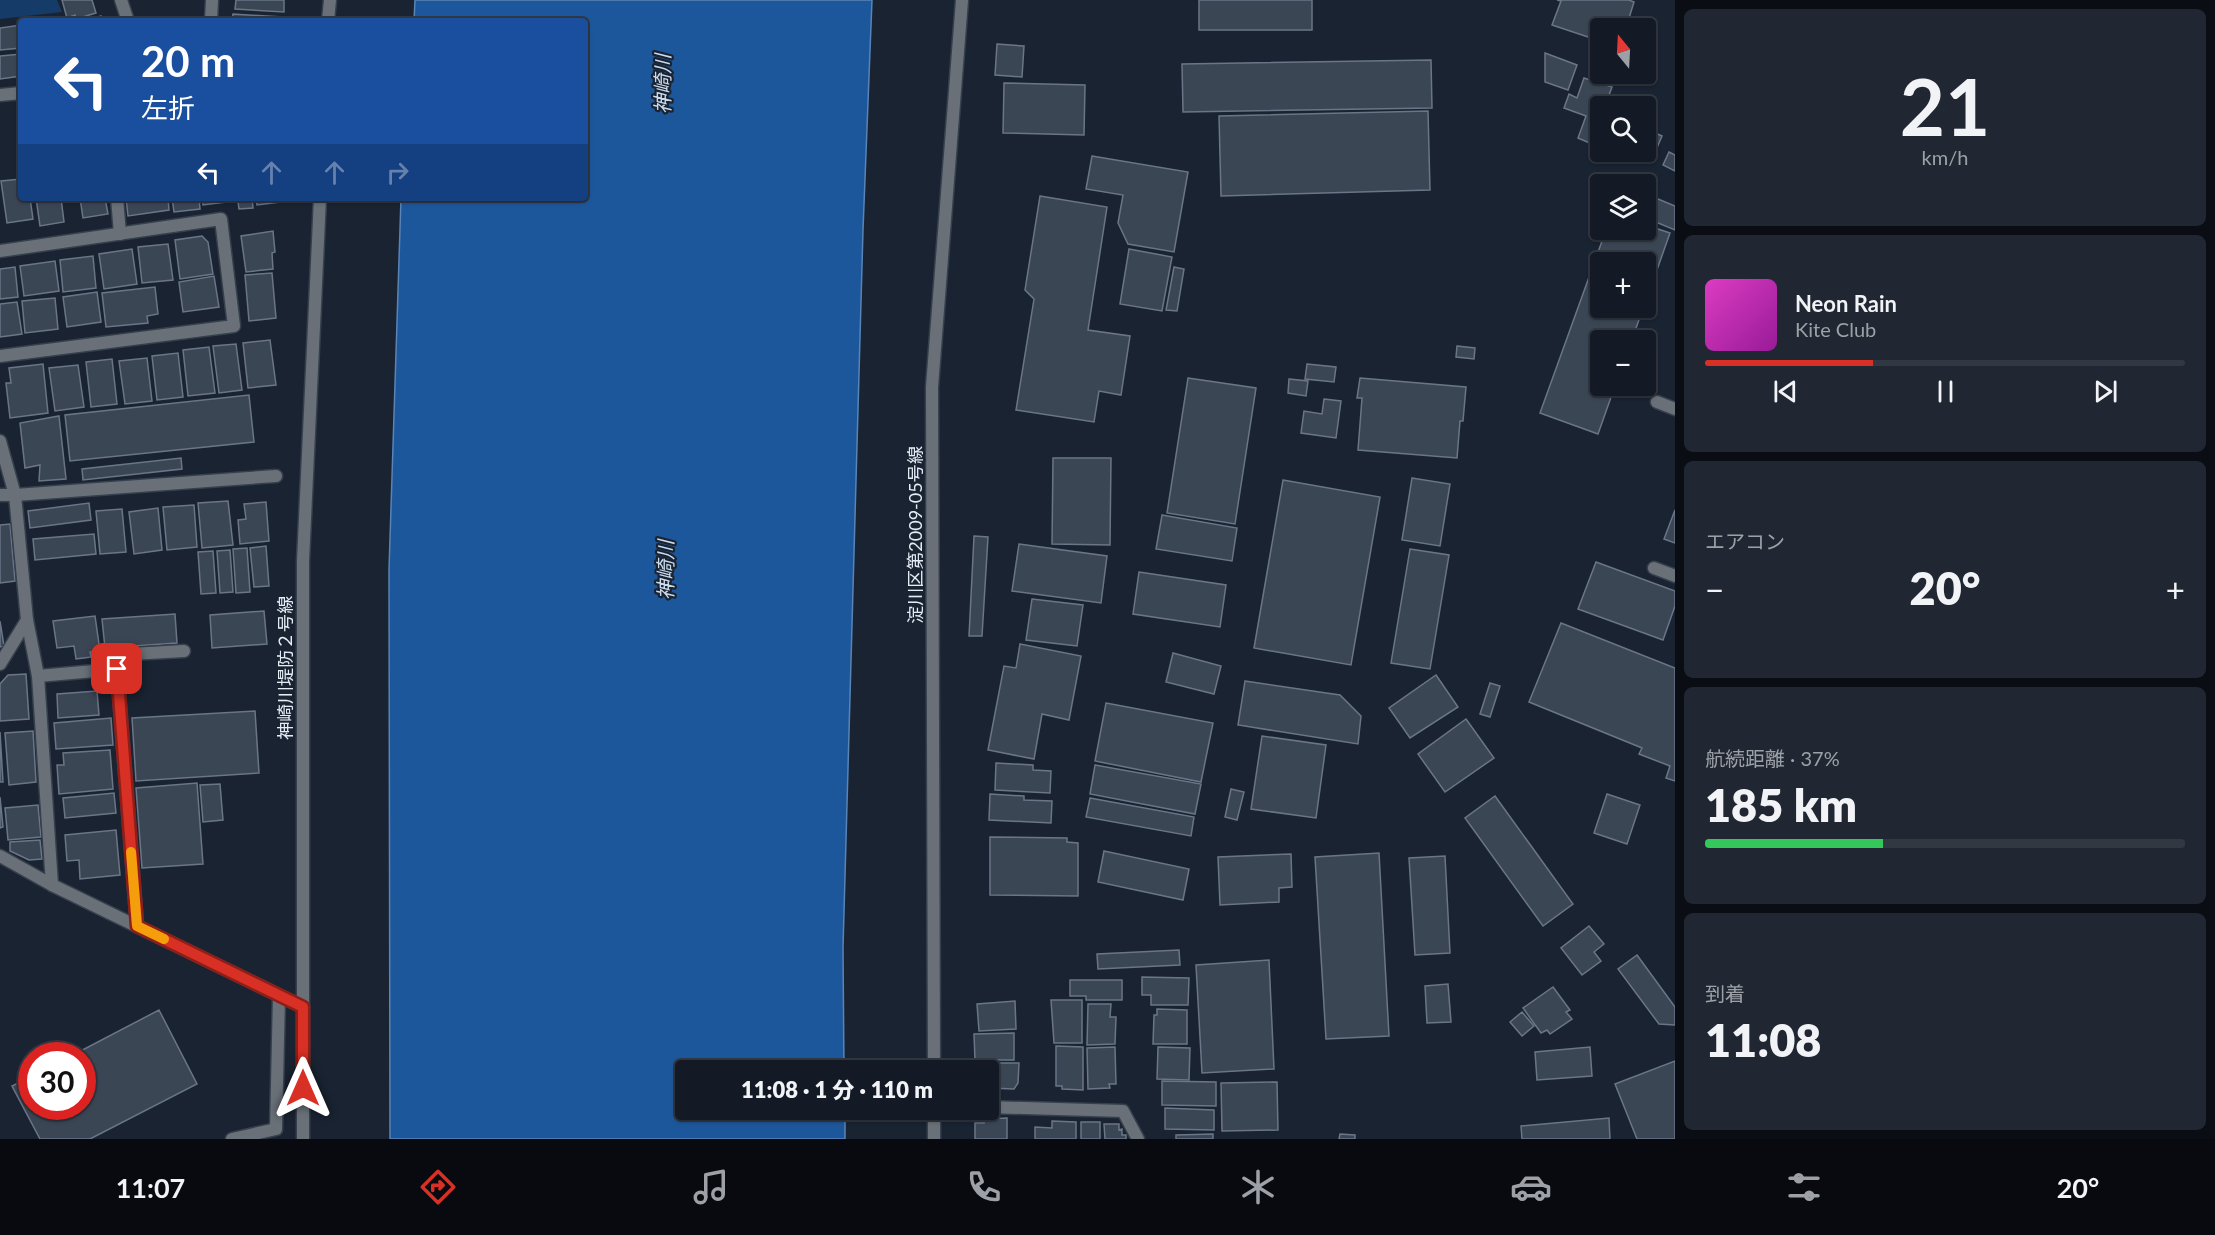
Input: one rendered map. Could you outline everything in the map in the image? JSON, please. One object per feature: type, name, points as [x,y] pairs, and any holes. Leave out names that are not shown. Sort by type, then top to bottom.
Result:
[{"type":"street","points":[[121,0],[127,18]]},
{"type":"street","points":[[211,18],[212,0]]},
{"type":"street","points":[[328,18],[330,0]]},
{"type":"street","name":"淀川区第2009-05号線","points":[[934,1060],[932,387],[962,0]]},
{"type":"street","points":[[0,95],[18,93]]},
{"type":"street","points":[[117,201],[120,234]]},
{"type":"street","name":"神崎川堤防２号線","points":[[303,1139],[303,561],[320,201]]},
{"type":"street","points":[[0,252],[220,219],[234,326],[0,356]]},
{"type":"street","points":[[1657,402],[1675,409]]},
{"type":"street","points":[[0,441],[15,495],[27,620],[38,676],[52,885]]},
{"type":"street","points":[[0,495],[276,476]]},
{"type":"street","points":[[1654,568],[1675,576]]},
{"type":"street","points":[[0,664],[27,620]]},
{"type":"street","points":[[102,670],[113,655],[184,651]]},
{"type":"street","points":[[38,676],[117,669],[137,926]]},
{"type":"street","points":[[0,856],[52,885],[303,1007]]},
{"type":"street","points":[[232,1139],[276,1129],[279,996]]},
{"type":"street","points":[[999,1107],[1124,1111],[1138,1139]]},
{"type":"street","points":[[934,1120],[934,1139]]},
{"type":"shaded area","points":[[0,0],[57,0],[62,12],[0,19]]},
{"type":"water","name":"神崎川","points":[[415,0],[872,0],[863,230],[843,948],[844,1060],[675,1060],[675,1120],[845,1120],[845,1139],[390,1139],[389,570],[401,201],[588,201],[588,18],[414,18]]},
{"type":"building","points":[[62,0],[92,0],[96,13],[79,18],[76,18],[75,15],[67,18]]},
{"type":"building","points":[[236,0],[284,0],[284,12],[235,9]]},
{"type":"building","points":[[1199,0],[1312,0],[1312,30],[1199,30]]},
{"type":"building","points":[[1557,0],[1629,0],[1634,2],[1629,18],[1590,18],[1590,38],[1552,25],[1561,1]]},
{"type":"building","points":[[233,14],[283,17],[283,18],[232,18]]},
{"type":"building","points":[[18,25],[18,48],[0,50],[0,28]]},
{"type":"building","points":[[997,44],[1024,46],[1022,77],[995,75]]},
{"type":"building","points":[[1545,53],[1577,65],[1568,90],[1545,82]]},
{"type":"building","points":[[18,54],[18,76],[0,79],[0,56]]},
{"type":"building","points":[[1431,60],[1432,108],[1183,112],[1182,64]]},
{"type":"building","points":[[1584,78],[1590,80],[1590,84],[1612,87],[1609,96],[1590,96],[1590,143],[1578,138],[1586,116],[1564,108],[1569,94],[1577,98]]},
{"type":"building","points":[[1004,83],[1085,85],[1084,135],[1003,133]]},
{"type":"building","points":[[1428,111],[1430,190],[1221,196],[1219,116]]},
{"type":"building","points":[[1656,133],[1662,136],[1656,150]]},
{"type":"building","points":[[1669,152],[1675,155],[1675,171],[1663,165]]},
{"type":"building","points":[[1092,156],[1188,172],[1174,252],[1128,244],[1118,223],[1123,195],[1086,189]]},
{"type":"building","points":[[18,179],[18,201],[30,201],[33,219],[7,223],[1,181]]},
{"type":"building","points":[[1040,196],[1107,207],[1088,330],[1130,336],[1121,395],[1099,391],[1094,422],[1016,410],[1034,299],[1025,290]]},
{"type":"building","points":[[1656,198],[1675,206],[1675,230],[1656,222]]},
{"type":"building","points":[[36,201],[61,201],[64,222],[40,226]]},
{"type":"building","points":[[80,201],[106,201],[108,214],[83,218]]},
{"type":"building","points":[[126,201],[168,201],[169,210],[128,216]]},
{"type":"building","points":[[172,201],[199,201],[200,209],[174,212]]},
{"type":"building","points":[[203,201],[226,201],[226,202],[203,205]]},
{"type":"building","points":[[252,201],[253,208],[239,209],[238,202],[231,202]]},
{"type":"building","points":[[256,201],[280,201],[280,202],[257,205]]},
{"type":"building","points":[[1656,228],[1670,233],[1656,273],[1656,252],[1598,252],[1602,240],[1656,240]]},
{"type":"building","points":[[273,231],[275,252],[272,253],[273,269],[246,272],[241,236]]},
{"type":"building","points":[[202,236],[208,242],[213,274],[180,279],[175,240]]},
{"type":"building","points":[[168,244],[173,280],[142,283],[138,247]]},
{"type":"building","points":[[132,249],[137,284],[104,289],[99,254]]},
{"type":"building","points":[[1129,249],[1172,257],[1162,311],[1120,304]]},
{"type":"building","points":[[93,256],[96,288],[63,292],[60,260]]},
{"type":"building","points":[[55,261],[59,291],[24,296],[20,266]]},
{"type":"building","points":[[15,267],[18,297],[0,299],[0,269]]},
{"type":"building","points":[[1174,267],[1184,269],[1177,311],[1166,310]]},
{"type":"building","points":[[272,273],[276,318],[249,321],[245,275]]},
{"type":"building","points":[[1590,274],[1590,318],[1640,318],[1635,330],[1590,330],[1590,396],[1611,396],[1598,434],[1540,413]]},
{"type":"building","points":[[214,276],[219,307],[183,312],[179,282]]},
{"type":"building","points":[[155,287],[158,314],[147,316],[148,323],[106,327],[102,293]]},
{"type":"building","points":[[97,292],[101,322],[67,327],[63,297]]},
{"type":"building","points":[[55,298],[58,329],[25,333],[22,301]]},
{"type":"building","points":[[17,302],[22,334],[0,337],[0,304]]},
{"type":"building","points":[[270,340],[276,385],[248,388],[243,343]]},
{"type":"building","points":[[236,344],[242,390],[219,393],[213,346]]},
{"type":"building","points":[[1457,346],[1475,348],[1474,359],[1456,357]]},
{"type":"building","points":[[209,347],[215,393],[188,396],[183,350]]},
{"type":"building","points":[[178,353],[183,397],[157,400],[152,356]]},
{"type":"building","points":[[147,358],[152,401],[125,404],[119,361]]},
{"type":"building","points":[[112,359],[117,404],[91,407],[86,362]]},
{"type":"building","points":[[43,364],[48,413],[10,418],[6,383],[11,383],[9,368]]},
{"type":"building","points":[[1307,364],[1336,367],[1334,382],[1305,379]]},
{"type":"building","points":[[78,365],[84,407],[55,411],[49,368]]},
{"type":"building","points":[[1188,378],[1256,388],[1235,524],[1167,513]]},
{"type":"building","points":[[1360,378],[1466,387],[1457,458],[1358,450],[1362,398],[1357,398]]},
{"type":"building","points":[[1289,379],[1308,381],[1306,396],[1288,393]]},
{"type":"building","points":[[249,395],[254,442],[70,461],[65,415]]},
{"type":"building","points":[[1324,399],[1341,401],[1336,438],[1301,433],[1304,411],[1322,414]]},
{"type":"building","points":[[59,416],[66,479],[39,481],[40,465],[25,468],[20,423]]},
{"type":"building","points":[[181,458],[182,469],[83,480],[82,469]]},
{"type":"building","points":[[1053,458],[1111,458],[1110,545],[1052,544]]},
{"type":"building","points":[[1412,478],[1450,484],[1440,546],[1402,540]]},
{"type":"building","points":[[1283,480],[1380,497],[1351,665],[1254,648]]},
{"type":"building","points":[[228,501],[233,545],[202,548],[198,503]]},
{"type":"building","points":[[266,502],[269,541],[240,544],[238,520],[246,519],[244,504]]},
{"type":"building","points":[[89,503],[91,520],[30,528],[28,511]]},
{"type":"building","points":[[194,505],[197,547],[167,550],[163,507]]},
{"type":"building","points":[[158,508],[162,550],[134,554],[129,512]]},
{"type":"building","points":[[122,509],[126,552],[100,554],[96,511]]},
{"type":"building","points":[[1675,510],[1675,543],[1664,539]]},
{"type":"building","points":[[1162,515],[1237,528],[1232,561],[1156,549]]},
{"type":"building","points":[[10,524],[15,581],[0,583],[0,525]]},
{"type":"building","points":[[94,534],[96,554],[35,560],[33,539]]},
{"type":"building","points":[[974,536],[988,537],[982,636],[969,636]]},
{"type":"building","points":[[1019,544],[1107,556],[1101,603],[1012,591]]},
{"type":"building","points":[[266,546],[269,586],[254,587],[250,548]]},
{"type":"building","points":[[247,548],[250,592],[236,593],[233,549]]},
{"type":"building","points":[[1410,549],[1449,555],[1430,669],[1391,663]]},
{"type":"building","points":[[230,550],[233,592],[220,593],[217,551]]},
{"type":"building","points":[[213,551],[216,593],[201,594],[198,552]]},
{"type":"building","points":[[1596,562],[1675,591],[1675,606],[1663,640],[1578,609]]},
{"type":"building","points":[[1139,572],[1226,585],[1220,627],[1133,614]]},
{"type":"building","points":[[1032,599],[1083,605],[1077,646],[1026,640]]},
{"type":"building","points":[[264,611],[267,644],[212,648],[210,615]]},
{"type":"building","points":[[175,614],[177,643],[105,648],[102,619]]},
{"type":"building","points":[[95,616],[100,651],[90,652],[91,657],[76,659],[74,646],[57,648],[53,621]]},
{"type":"building","points":[[0,621],[4,646],[0,647]]},
{"type":"building","points":[[1561,623],[1675,668],[1675,781],[1666,778],[1670,766],[1639,754],[1642,748],[1529,702]]},
{"type":"building","points":[[1020,644],[1081,656],[1069,720],[1042,714],[1034,759],[988,750],[1004,666],[1016,668]]},
{"type":"building","points":[[1173,653],[1221,666],[1214,694],[1166,682]]},
{"type":"building","points":[[26,674],[29,719],[0,721],[0,684],[8,675]]},
{"type":"building","points":[[1436,675],[1458,707],[1410,738],[1389,708]]},
{"type":"building","points":[[1245,681],[1340,695],[1361,716],[1358,744],[1238,725]]},
{"type":"building","points":[[1490,683],[1500,686],[1490,717],[1480,714]]},
{"type":"building","points":[[97,691],[99,715],[58,718],[57,694]]},
{"type":"building","points":[[1106,703],[1213,723],[1201,782],[1095,761]]},
{"type":"building","points":[[255,711],[259,773],[136,781],[132,718]]},
{"type":"building","points":[[111,718],[113,745],[56,749],[54,723]]},
{"type":"building","points":[[1466,719],[1494,758],[1445,792],[1418,754]]},
{"type":"building","points":[[33,731],[36,782],[9,785],[5,733]]},
{"type":"building","points":[[0,732],[3,782],[0,782]]},
{"type":"building","points":[[1262,736],[1326,745],[1316,818],[1251,809]]},
{"type":"building","points":[[110,750],[113,789],[59,794],[57,765],[64,765],[63,753]]},
{"type":"building","points":[[996,763],[1033,765],[1033,770],[1051,771],[1050,793],[995,790]]},
{"type":"building","points":[[1095,765],[1201,784],[1195,814],[1090,794]]},
{"type":"building","points":[[197,783],[203,864],[142,868],[136,788]]},
{"type":"building","points":[[220,784],[223,820],[203,822],[200,785]]},
{"type":"building","points":[[1231,789],[1244,792],[1237,820],[1225,817]]},
{"type":"building","points":[[114,793],[116,813],[65,818],[63,798]]},
{"type":"building","points":[[990,794],[1024,796],[1024,800],[1052,801],[1051,823],[989,820]]},
{"type":"building","points":[[1607,794],[1640,805],[1627,844],[1594,833]]},
{"type":"building","points":[[1495,796],[1573,904],[1543,926],[1465,818]]},
{"type":"building","points":[[0,797],[3,827],[0,828]]},
{"type":"building","points":[[1090,798],[1194,817],[1191,836],[1086,817]]},
{"type":"building","points":[[38,805],[41,837],[8,840],[5,808]]},
{"type":"building","points":[[116,830],[120,875],[80,879],[79,860],[67,861],[65,835]]},
{"type":"building","points":[[990,837],[1067,838],[1067,842],[1078,843],[1078,896],[990,895]]},
{"type":"building","points":[[40,840],[42,859],[29,860],[10,851],[10,842]]},
{"type":"building","points":[[1104,851],[1189,869],[1183,900],[1098,882]]},
{"type":"building","points":[[1379,853],[1389,1036],[1326,1039],[1315,857]]},
{"type":"building","points":[[1291,854],[1292,887],[1279,888],[1279,902],[1220,905],[1218,857]]},
{"type":"building","points":[[1445,856],[1450,953],[1415,955],[1409,858]]},
{"type":"building","points":[[1589,926],[1604,944],[1594,952],[1601,961],[1582,975],[1561,948]]},
{"type":"building","points":[[1179,950],[1180,965],[1098,969],[1097,954]]},
{"type":"building","points":[[1637,955],[1675,1007],[1675,1025],[1659,1024],[1618,969]]},
{"type":"building","points":[[1269,960],[1274,1069],[1202,1073],[1196,965]]},
{"type":"building","points":[[1142,977],[1189,978],[1188,1005],[1151,1005],[1151,995],[1142,995]]},
{"type":"building","points":[[1070,980],[1122,980],[1122,1000],[1086,1000],[1086,996],[1070,996]]},
{"type":"building","points":[[1448,984],[1451,1022],[1427,1023],[1425,986]]},
{"type":"building","points":[[1553,987],[1570,1010],[1566,1012],[1572,1019],[1550,1034],[1547,1030],[1541,1033],[1523,1008]]},
{"type":"building","points":[[1051,1000],[1082,1000],[1082,1043],[1054,1043]]},
{"type":"building","points":[[1015,1001],[1016,1029],[979,1031],[977,1004]]},
{"type":"building","points":[[1088,1004],[1111,1004],[1110,1017],[1116,1017],[1115,1044],[1087,1045]]},
{"type":"building","points":[[1157,1009],[1187,1010],[1187,1044],[1153,1044],[1154,1015],[1157,1015]]},
{"type":"building","points":[[159,1010],[197,1084],[90,1139],[40,1139],[30,1120],[96,1120],[96,1043]]},
{"type":"building","points":[[1522,1012],[1534,1026],[1522,1036],[1510,1022]]},
{"type":"building","points":[[1014,1033],[1014,1060],[975,1060],[974,1034]]},
{"type":"building","points":[[1056,1046],[1083,1047],[1083,1090],[1062,1089],[1062,1086],[1056,1086]]},
{"type":"building","points":[[1115,1047],[1116,1084],[1109,1084],[1110,1088],[1088,1089],[1087,1048]]},
{"type":"building","points":[[1158,1047],[1190,1048],[1189,1080],[1157,1079]]},
{"type":"building","points":[[1590,1047],[1592,1076],[1537,1080],[1535,1052]]},
{"type":"building","points":[[1675,1061],[1675,1139],[1637,1139],[1615,1084]]},
{"type":"building","points":[[999,1063],[1019,1063],[1018,1083],[1014,1089],[999,1088]]},
{"type":"building","points":[[1162,1081],[1216,1082],[1216,1106],[1162,1105]]},
{"type":"building","points":[[1277,1082],[1278,1130],[1222,1131],[1221,1083]]},
{"type":"building","points":[[18,1083],[18,1097],[12,1086]]},
{"type":"building","points":[[1165,1108],[1214,1110],[1214,1130],[1165,1129]]},
{"type":"building","points":[[1007,1118],[1007,1139],[975,1139],[975,1123]]},
{"type":"building","points":[[1609,1118],[1610,1139],[1522,1139],[1521,1126]]},
{"type":"building","points":[[1052,1121],[1076,1122],[1076,1139],[1035,1139],[1035,1127],[1052,1128]]},
{"type":"building","points":[[1081,1122],[1100,1122],[1100,1139],[1081,1139]]},
{"type":"building","points":[[1104,1124],[1119,1124],[1119,1130],[1122,1129],[1122,1135],[1126,1135],[1126,1139],[1105,1139]]},
{"type":"building","points":[[1213,1134],[1213,1139],[1176,1139],[1176,1135]]},
{"type":"building","points":[[1340,1134],[1355,1135],[1355,1139],[1339,1139]]},
{"type":"slow traffic","points":[[131,852],[137,926],[164,939]]},
{"type":"route","points":[[117,669],[137,926],[303,1007],[303,1088]]}]
